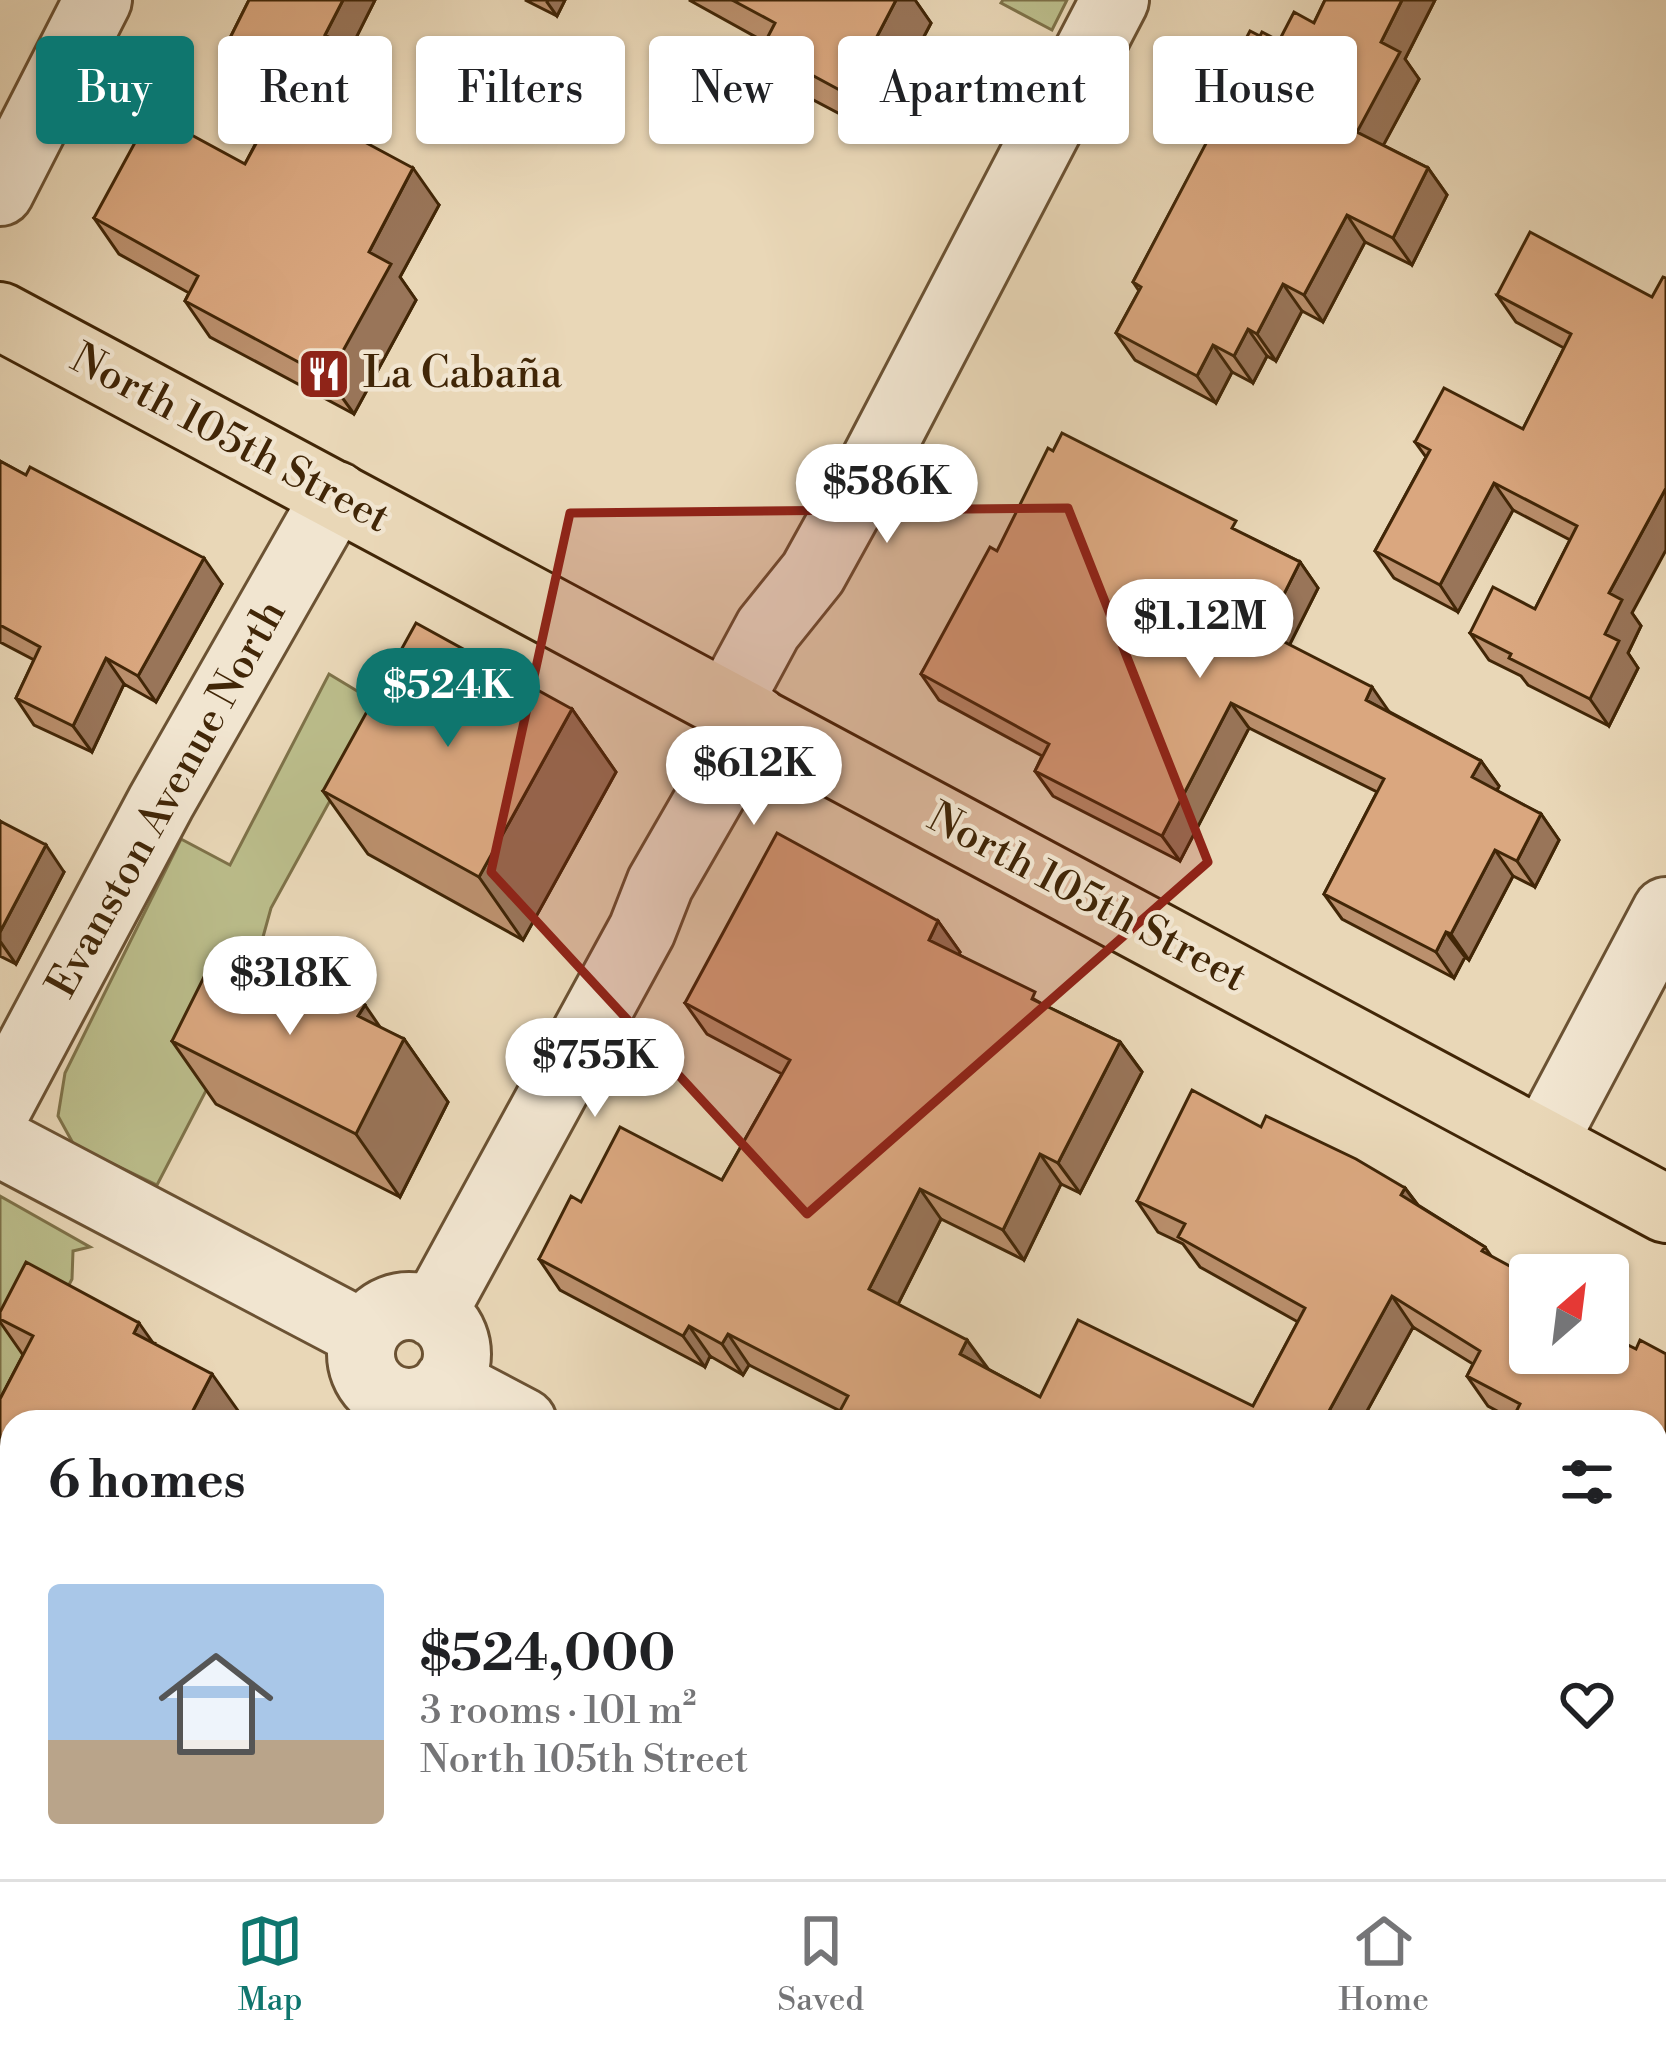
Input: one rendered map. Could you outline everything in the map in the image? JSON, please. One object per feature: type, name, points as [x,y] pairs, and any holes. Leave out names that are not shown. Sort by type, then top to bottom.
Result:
[{"type":"main road","name":"North 105th Street","points":[[0,316],[1666,1209]]},
{"type":"street","points":[[0,192],[98,0]]},
{"type":"street","points":[[433,1313],[642,930],[741,712],[767,629],[813,574],[1115,0]]},
{"type":"street","name":"Evanston Avenue North","points":[[0,1104],[160,802],[336,496]]},
{"type":"street","points":[[1543,1143],[1666,911]]},
{"type":"street","points":[[0,1143],[365,1335]]},
{"type":"street","points":[[405,1401],[457,1358],[448,1328],[433,1313],[407,1306],[378,1317],[365,1335],[364,1374],[373,1387],[405,1401],[456,1410]]},
{"type":"highlighted area","points":[[1068,508],[1208,862],[807,1214],[491,872],[570,513]]},
{"type":"green space","points":[[1067,0],[1052,30],[1001,3]]},
{"type":"green space","points":[[329,674],[382,706],[271,908],[237,1031],[157,1185],[74,1145],[58,1116],[65,1073],[181,839],[230,865]]},
{"type":"green space","points":[[0,1196],[90,1247],[73,1251],[72,1279],[0,1410]]},
{"type":"building","points":[[249,0],[343,0],[327,36],[231,36]]},
{"type":"building","points":[[732,0],[896,0],[877,36],[838,36],[838,89],[814,76],[814,36],[768,36],[775,23]]},
{"type":"building","points":[[1325,0],[1402,0],[1381,42],[1400,52],[1357,132],[1357,36],[1282,36],[1294,12],[1314,23]]},
{"type":"building","points":[[1357,132],[1428,168],[1393,238],[1347,215],[1304,295],[1283,284],[1257,334],[1248,329],[1234,356],[1213,345],[1197,376],[1116,333],[1141,287],[1133,282],[1206,144],[1357,144]]},
{"type":"building","points":[[194,136],[245,164],[256,144],[368,144],[413,168],[369,252],[391,264],[328,378],[185,301],[198,276],[94,218],[134,144],[194,144]]},
{"type":"building","points":[[1530,232],[1652,297],[1666,278],[1666,488],[1609,593],[1622,600],[1605,634],[1619,641],[1590,699],[1470,633],[1493,587],[1535,609],[1577,526],[1494,483],[1440,585],[1375,551],[1430,450],[1415,442],[1444,388],[1523,429],[1571,334],[1497,295]]},
{"type":"building","points":[[1062,433],[1236,521],[1232,528],[1300,562],[1265,632],[1372,687],[1366,700],[1481,761],[1472,777],[1541,814],[1517,861],[1495,850],[1451,934],[1446,932],[1436,952],[1324,894],[1384,779],[1231,703],[1162,836],[1035,771],[1049,744],[921,674],[990,547],[997,551],[1048,448],[1053,451]]},
{"type":"building","points":[[0,461],[26,475],[30,467],[204,558],[138,676],[106,658],[73,726],[16,698],[40,647],[0,625]]},
{"type":"building","points":[[416,623],[572,709],[479,877],[323,791]]},
{"type":"building","points":[[0,821],[46,845],[0,932]]},
{"type":"building","points":[[777,833],[938,921],[929,940],[1035,992],[1032,999],[1120,1042],[1058,1163],[1040,1154],[1003,1230],[920,1189],[869,1289],[967,1340],[960,1354],[1040,1397],[1078,1320],[1253,1406],[1305,1308],[1178,1237],[1185,1224],[1137,1201],[1192,1090],[1261,1127],[1266,1116],[1356,1159],[1405,1188],[1401,1195],[1509,1266],[1509,1374],[1629,1374],[1629,1346],[1636,1349],[1640,1340],[1666,1354],[1666,1410],[1517,1410],[1520,1404],[1467,1376],[1480,1351],[1392,1296],[1330,1410],[840,1410],[848,1396],[728,1334],[722,1344],[689,1326],[683,1336],[539,1259],[571,1196],[581,1202],[620,1127],[722,1180],[790,1060],[685,1003]]},
{"type":"building","points":[[217,951],[265,976],[274,959],[365,1005],[358,1016],[404,1039],[356,1134],[172,1041]]},
{"type":"building","points":[[26,1262],[139,1323],[134,1333],[212,1374],[193,1410],[0,1410],[0,1399],[33,1336],[0,1319]]},
{"type":"place","name":"La Cabaña","points":[[324,374]]}]
